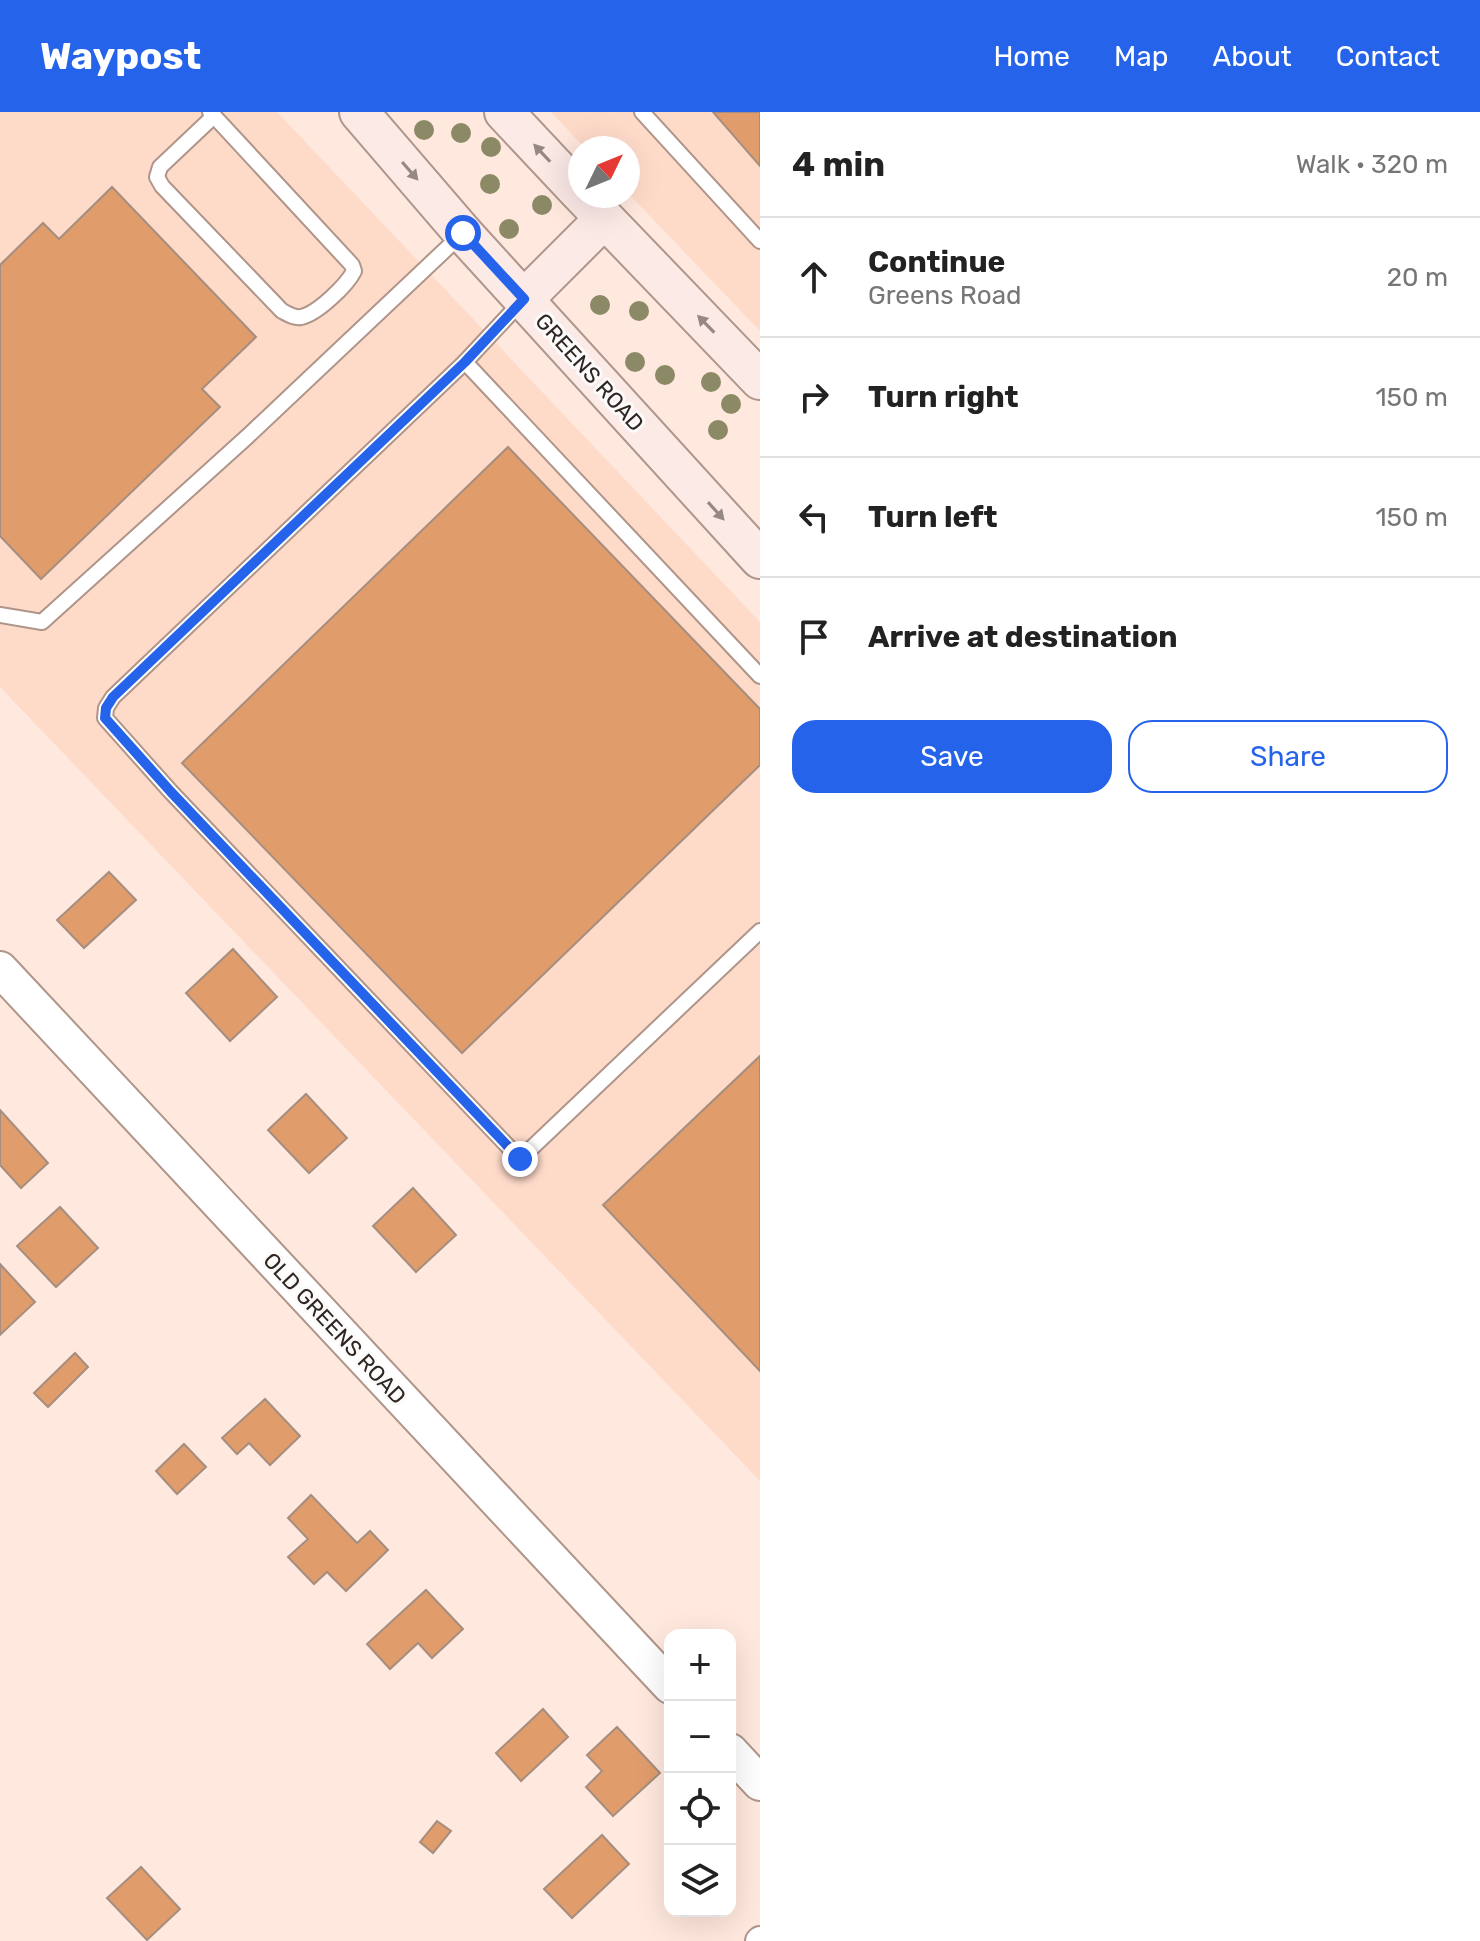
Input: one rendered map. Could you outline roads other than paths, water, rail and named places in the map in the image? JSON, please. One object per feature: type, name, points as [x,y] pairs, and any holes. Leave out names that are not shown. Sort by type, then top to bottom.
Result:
[{"type":"main road","name":"GREENS ROAD","points":[[359,112],[463,233],[760,559]]},
{"type":"main road","points":[[504,112],[568,181]]},
{"type":"main road","points":[[524,299],[586,208]]},
{"type":"main road","points":[[594,208],[760,380]]},
{"type":"street","name":"OLD GREENS ROAD","points":[[0,969],[664,1680]]},
{"type":"street","points":[[736,1757],[760,1783]]},
{"type":"lane","points":[[642,112],[760,241]]},
{"type":"lane","points":[[212,114],[352,265],[354,271],[349,281],[312,312],[294,317],[282,311],[162,186],[157,177],[160,167],[212,114]]},
{"type":"lane","points":[[0,615],[42,622],[248,436],[463,233]]},
{"type":"lane","points":[[524,299],[465,362],[113,697],[106,708],[105,718],[171,792],[520,1159],[760,931]]},
{"type":"lane","points":[[465,362],[760,676]]}]
